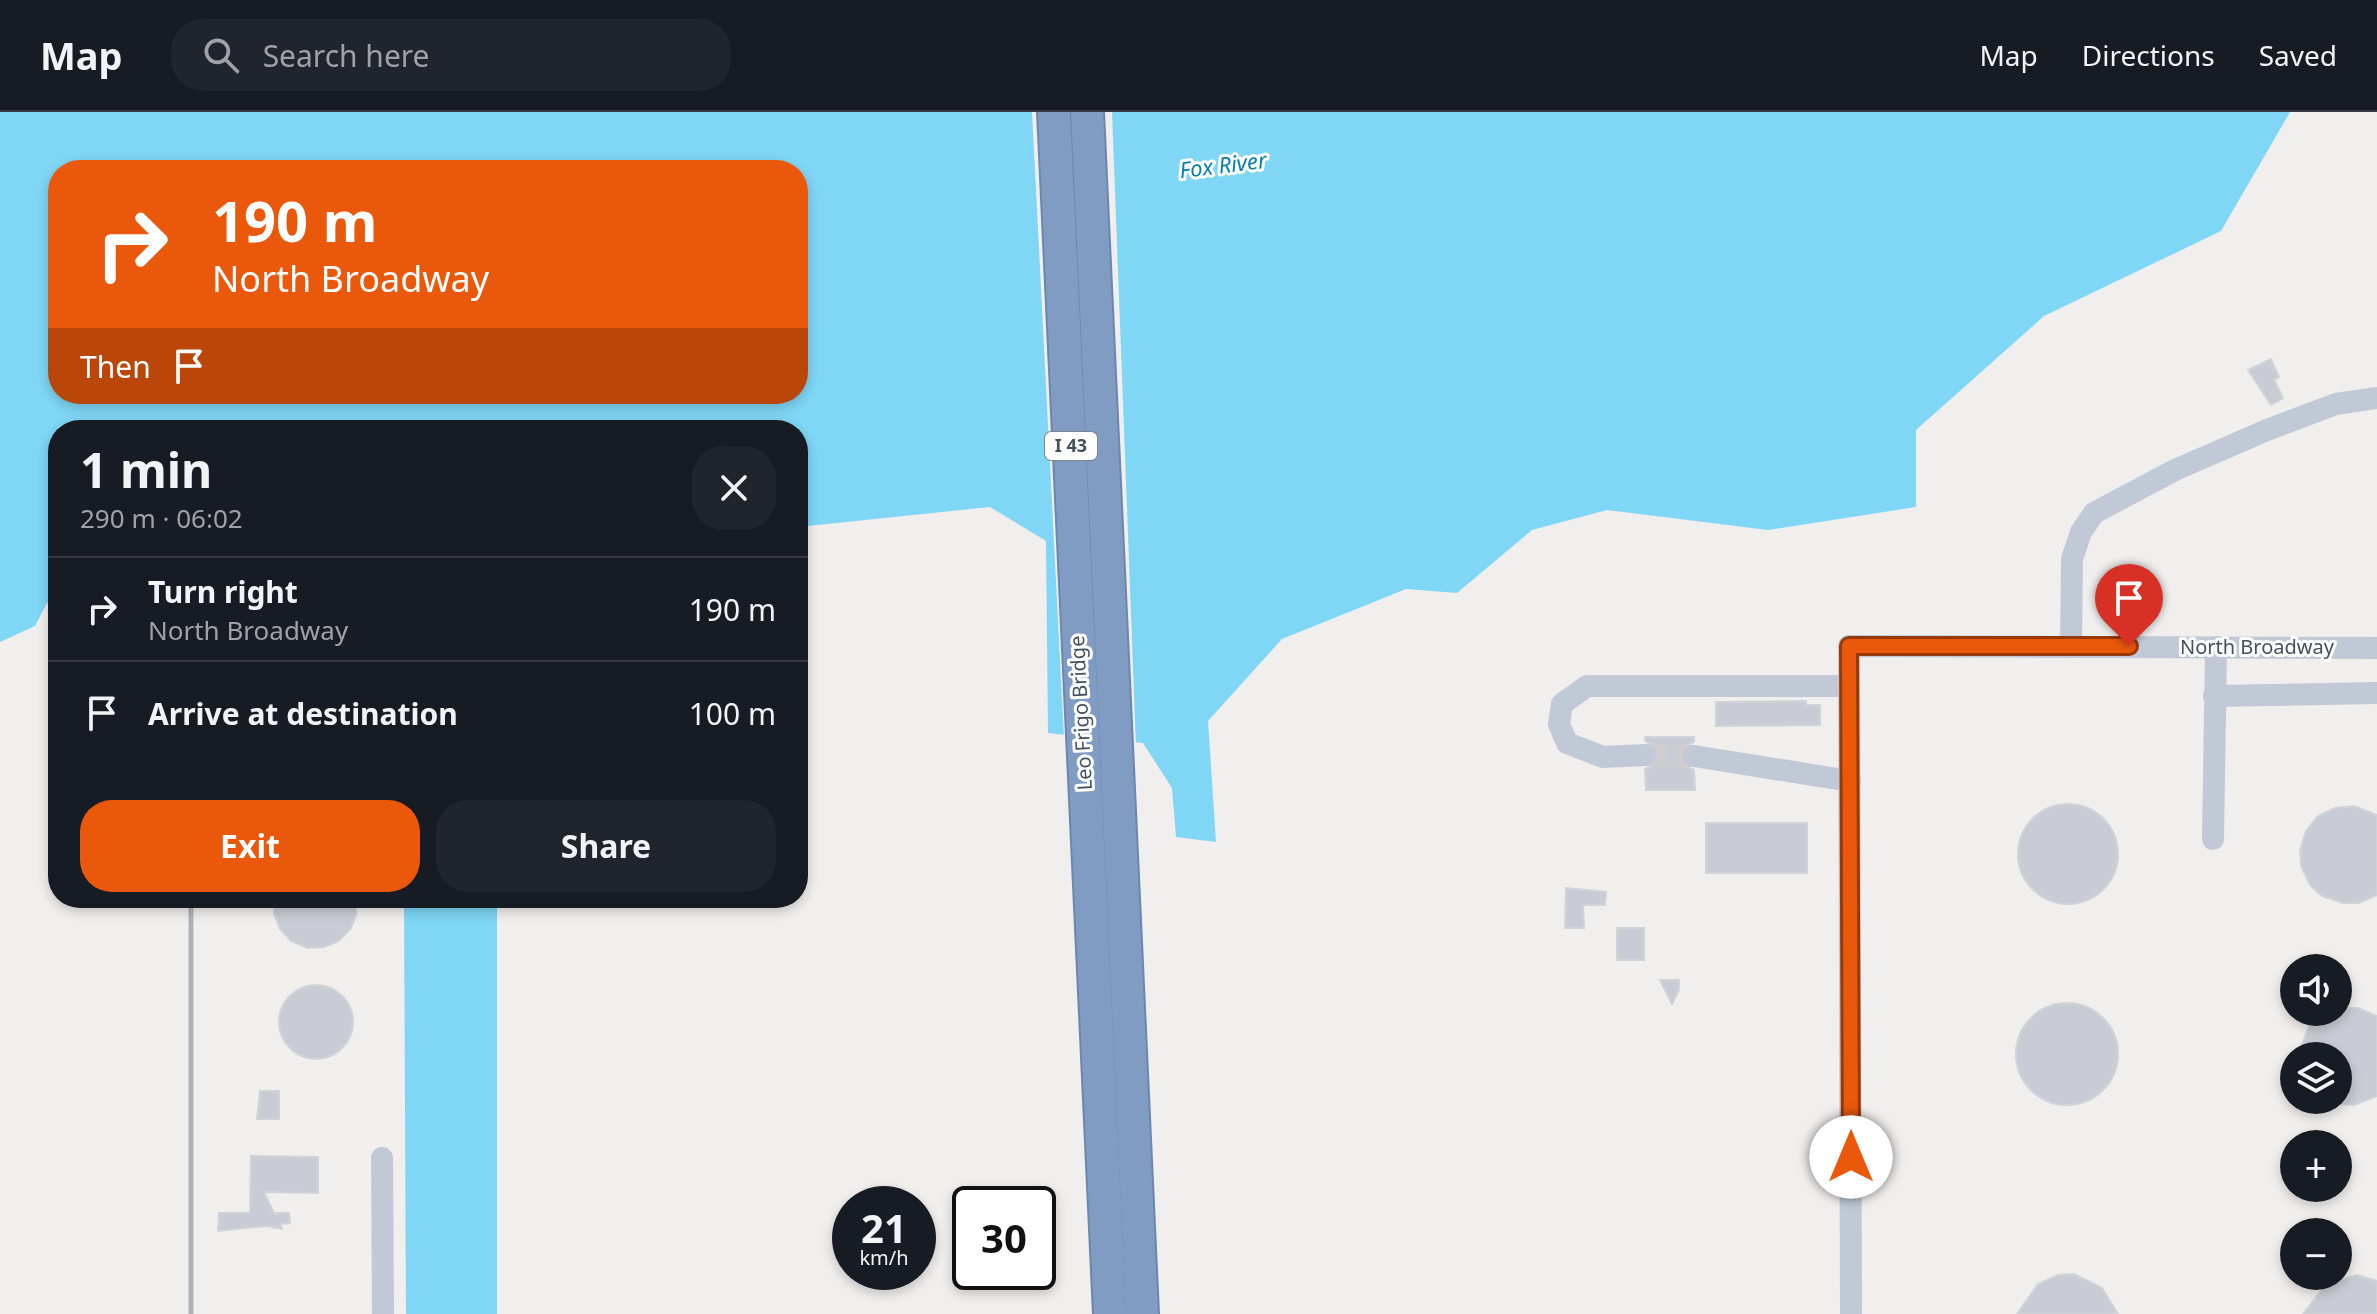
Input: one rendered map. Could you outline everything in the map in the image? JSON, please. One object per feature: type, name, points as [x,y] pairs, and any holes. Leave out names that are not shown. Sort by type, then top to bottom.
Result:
[{"type":"highway","name":"Leo Frigo Bridge","points":[[1054,112],[1110,1314]]},
{"type":"highway","name":"I 43","points":[[1087,112],[1142,1314]]},
{"type":"street","points":[[2071,646],[2072,559],[2081,532],[2094,513],[2175,470],[2267,430],[2336,404],[2377,398]]},
{"type":"street","name":"North Broadway","points":[[1849,686],[1849,646],[2377,648]]},
{"type":"street","points":[[2213,839],[2216,647]]},
{"type":"street","points":[[1645,755],[1603,757],[1567,743],[1559,724],[1562,704],[1587,686],[1849,686],[1851,1314]]},
{"type":"street","points":[[2214,696],[2377,693]]},
{"type":"street","points":[[1694,756],[1850,781]]},
{"type":"street","points":[[382,1158],[383,1314]]},
{"type":"water","name":"Fox River","points":[[0,112],[2290,112],[2221,231],[2044,316],[1916,430],[1916,507],[1768,530],[1607,510],[1532,530],[1457,593],[1406,589],[1282,639],[1208,721],[1216,842],[1176,837],[1172,788],[1143,743],[1048,733],[1046,541],[990,507],[808,526],[808,420],[48,420],[48,603],[35,626],[0,642]]},
{"type":"water","points":[[404,908],[497,908],[497,1314],[406,1314]]},
{"type":"pier","points":[[1032,112],[1112,112],[1136,746],[1064,738]]},
{"type":"building","points":[[2271,359],[2279,377],[2274,380],[2283,398],[2271,405],[2248,370]]},
{"type":"building","points":[[1806,701],[1806,705],[1820,705],[1820,725],[1716,726],[1716,702]]},
{"type":"building","points":[[1645,737],[1694,737],[1694,742],[1684,747],[1680,755],[1685,766],[1694,770],[1695,790],[1646,790],[1645,769],[1653,766],[1659,755],[1656,747],[1645,741]]},
{"type":"building","points":[[2068,804],[2087,807],[2104,818],[2115,835],[2118,854],[2115,873],[2104,890],[2087,901],[2068,904],[2049,901],[2032,890],[2021,873],[2018,854],[2021,835],[2032,818],[2049,807]]},
{"type":"building","points":[[2354,806],[2377,815],[2377,895],[2359,903],[2343,903],[2322,896],[2310,885],[2301,866],[2300,850],[2306,831],[2318,816],[2335,808]]},
{"type":"building","points":[[1706,823],[1807,823],[1807,873],[1706,873]]},
{"type":"building","points":[[1566,888],[1606,892],[1605,905],[1583,905],[1584,928],[1565,928]]},
{"type":"building","points":[[274,908],[356,908],[351,928],[339,941],[324,947],[308,948],[291,941],[280,929]]},
{"type":"building","points":[[1617,928],[1644,928],[1644,960],[1617,960]]},
{"type":"building","points":[[1660,980],[1679,980],[1679,990],[1672,1004]]},
{"type":"building","points":[[316,985],[337,991],[347,1001],[353,1022],[347,1043],[337,1053],[316,1059],[295,1053],[285,1043],[279,1022],[285,1001],[295,991]]},
{"type":"building","points":[[2067,1003],[2086,1007],[2103,1018],[2114,1035],[2118,1054],[2114,1073],[2103,1090],[2086,1101],[2067,1105],[2048,1101],[2031,1090],[2020,1073],[2016,1054],[2020,1035],[2031,1018],[2048,1007]]},
{"type":"building","points":[[2352,1008],[2377,1016],[2377,1096],[2352,1105],[2352,1042],[2303,1042],[2309,1026],[2352,1026]]},
{"type":"building","points":[[260,1091],[279,1091],[279,1119],[257,1119]]},
{"type":"building","points":[[251,1156],[318,1157],[318,1193],[264,1192],[274,1213],[289,1213],[290,1223],[280,1224],[282,1229],[266,1226],[218,1231],[219,1213],[250,1213]]},
{"type":"building","points":[[2074,1274],[2102,1288],[2118,1314],[2017,1314],[2038,1284],[2058,1275]]},
{"type":"building","points":[[2352,1276],[2377,1281],[2377,1314],[2303,1314],[2321,1290],[2352,1290]]},
{"type":"tunnel","points":[[1645,755],[1694,756]]},
{"type":"railway","points":[[191,908],[191,1314]]},
{"type":"route","points":[[1851,1157],[1849,646],[2129,646]]}]
